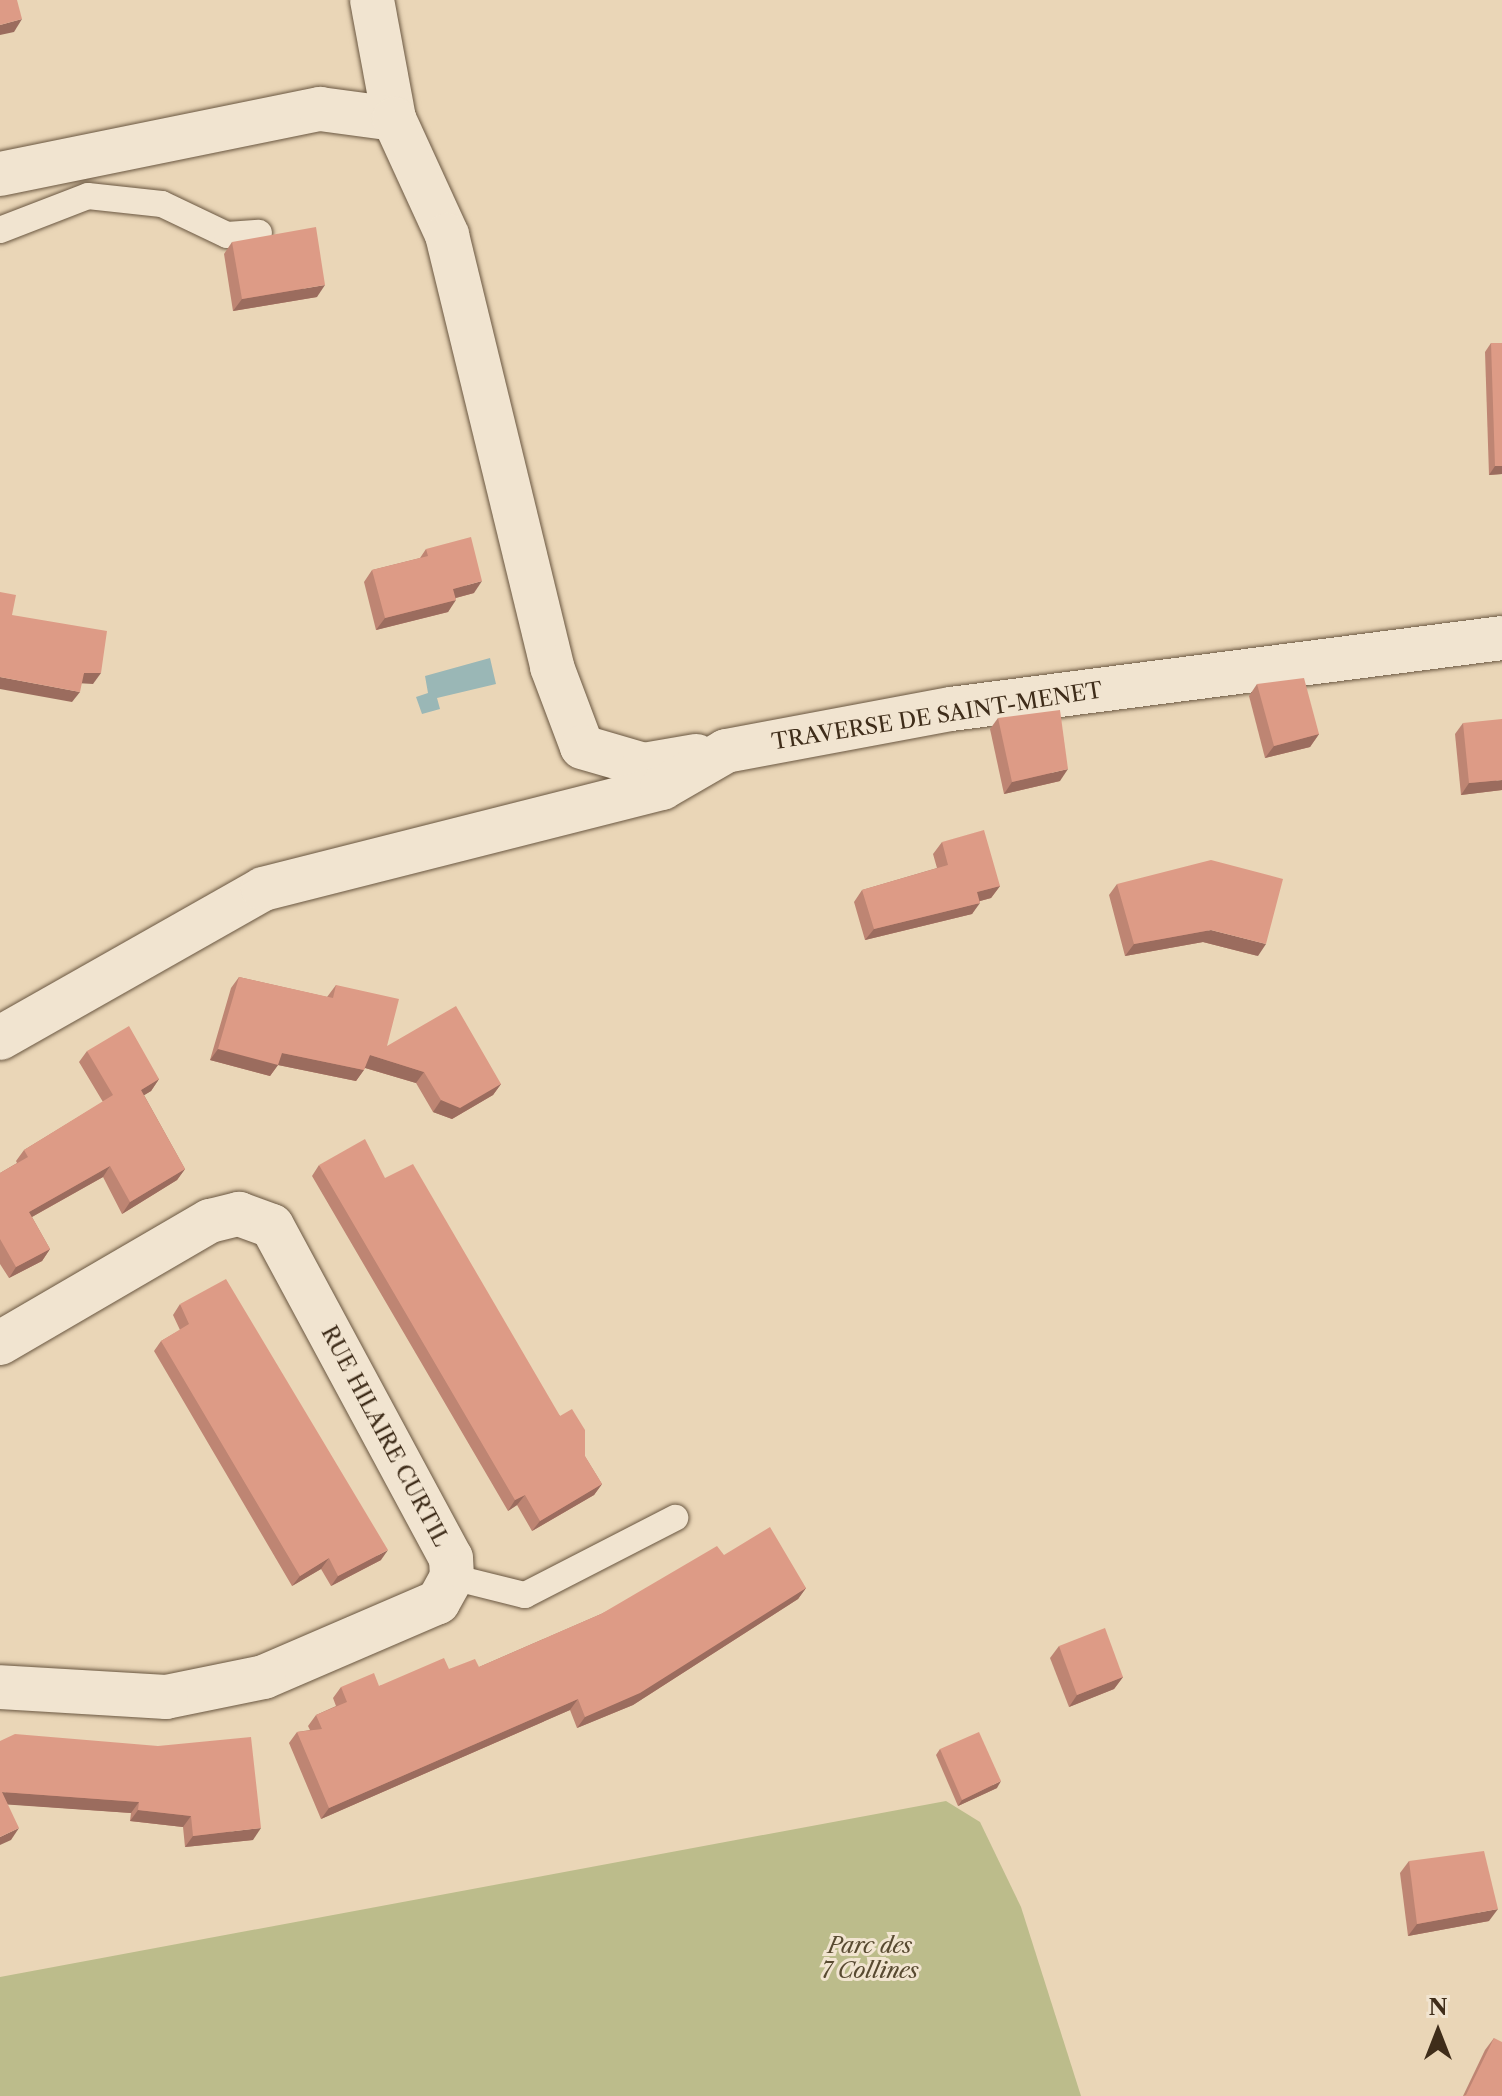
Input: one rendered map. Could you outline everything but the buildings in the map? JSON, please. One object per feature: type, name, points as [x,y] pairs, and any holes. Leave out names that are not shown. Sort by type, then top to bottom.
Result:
[{"type":"street","points":[[372,0],[394,119],[447,235],[552,667],[582,747],[644,765],[726,751]]},
{"type":"street","points":[[0,174],[320,109],[394,119]]},
{"type":"street","name":"TRAVERSE DE SAINT-MENET","points":[[0,1038],[263,889],[662,788],[726,751],[951,709],[1502,638]]},
{"type":"street","name":"RUE HILAIRE CURTIL","points":[[0,1343],[210,1221],[239,1214],[272,1226],[451,1558],[452,1577],[438,1602],[264,1677],[166,1697],[0,1687]]},
{"type":"lane","points":[[0,230],[88,196],[162,204],[227,235],[259,233]]},
{"type":"lane","points":[[452,1577],[525,1595],[675,1518]]},
{"type":"green space","name":"Parc des 7 Collines","points":[[946,1801],[980,1822],[1021,1907],[1081,2096],[0,2096],[0,1977]]},
{"type":"water","points":[[490,658],[496,684],[437,698],[440,709],[422,714],[416,697],[428,693],[425,676]]}]
